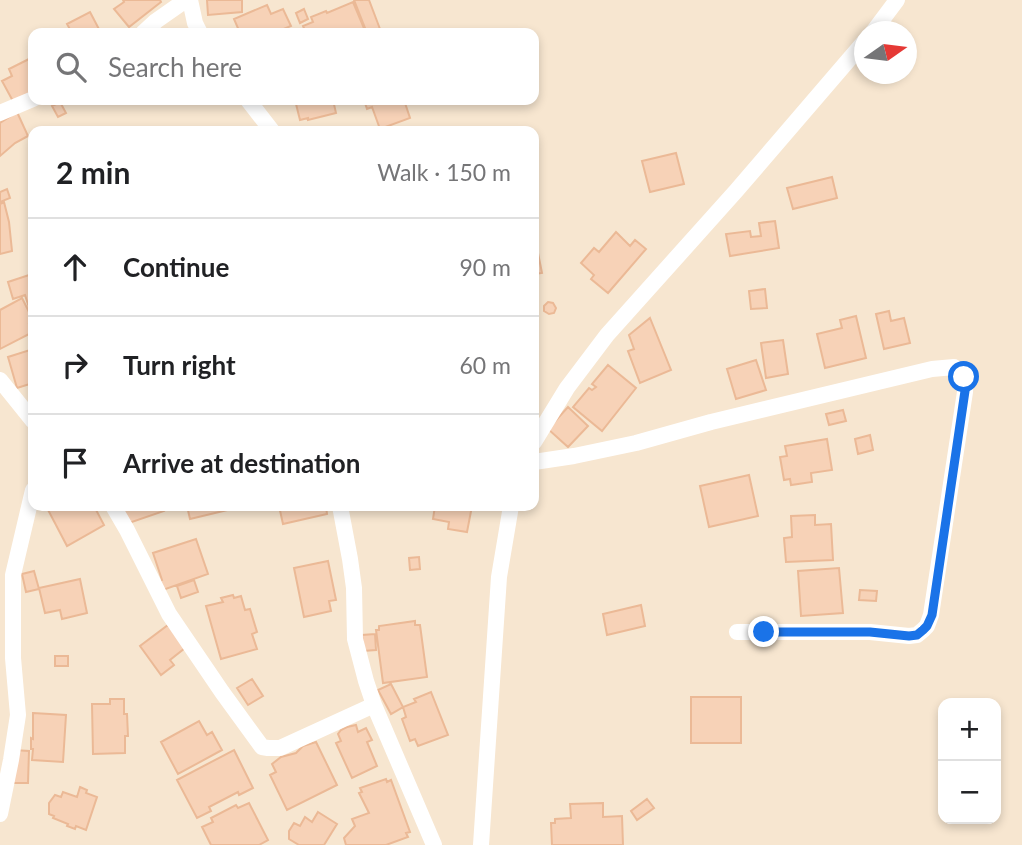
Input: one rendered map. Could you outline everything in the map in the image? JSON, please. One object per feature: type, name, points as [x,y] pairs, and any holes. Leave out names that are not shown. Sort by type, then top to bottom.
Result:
[{"type":"street","points":[[148,28],[188,0],[198,28]]},
{"type":"street","points":[[881,21],[897,0]]},
{"type":"street","points":[[539,434],[566,388],[607,335],[854,54]]},
{"type":"street","points":[[0,113],[28,101]]},
{"type":"street","points":[[252,105],[268,126]]},
{"type":"street","points":[[539,461],[636,443],[710,422],[932,369],[954,367],[961,372],[966,383],[965,391],[932,615],[927,626],[917,635],[909,636],[870,632],[737,632]]},
{"type":"street","points":[[0,380],[28,415]]},
{"type":"street","points":[[0,814],[18,715],[13,659],[13,575],[28,511]]},
{"type":"street","points":[[116,511],[169,614],[262,747],[280,747],[374,705]]},
{"type":"street","points":[[341,511],[353,579],[355,639],[374,705],[434,845]]},
{"type":"street","points":[[481,845],[498,588],[511,511]]},
{"type":"shaded area","points":[[0,0],[1022,0],[1022,845],[0,845]]},
{"type":"building","points":[[123,0],[161,2],[129,27],[114,9],[124,2]]},
{"type":"building","points":[[207,0],[242,0],[242,12],[208,15]]},
{"type":"building","points":[[354,0],[369,0],[380,28],[365,28]]},
{"type":"building","points":[[353,2],[364,28],[304,28],[303,26],[313,22],[311,17],[326,11],[327,13]]},
{"type":"building","points":[[267,5],[271,14],[283,9],[291,26],[238,28],[234,19]]},
{"type":"building","points":[[304,9],[308,19],[300,23],[296,13]]},
{"type":"building","points":[[90,12],[98,28],[69,28],[67,24]]},
{"type":"building","points":[[28,60],[28,95],[14,103],[2,81],[12,76],[9,69]]},
{"type":"building","points":[[62,105],[66,113],[58,117],[52,106]]},
{"type":"building","points":[[296,105],[334,105],[336,113],[300,120]]},
{"type":"building","points":[[366,105],[406,105],[410,118],[388,126],[379,126],[372,107],[367,109]]},
{"type":"building","points":[[17,112],[28,136],[0,156],[0,123]]},
{"type":"building","points":[[676,153],[684,184],[650,192],[642,161]]},
{"type":"building","points":[[832,177],[837,198],[793,209],[787,188]]},
{"type":"building","points":[[7,189],[10,198],[0,202],[0,192]]},
{"type":"building","points":[[4,202],[12,251],[0,254],[0,204]]},
{"type":"building","points":[[775,221],[779,248],[730,256],[726,234],[750,231],[751,237],[761,236],[759,223]]},
{"type":"building","points":[[616,232],[630,246],[635,240],[646,249],[608,293],[591,279],[594,275],[581,263],[594,248],[599,252]]},
{"type":"building","points":[[28,275],[28,304],[25,295],[13,299],[8,282]]},
{"type":"building","points":[[765,289],[767,308],[751,309],[749,291]]},
{"type":"building","points":[[22,298],[28,310],[28,335],[0,349],[0,310]]},
{"type":"building","points":[[548,302],[553,303],[556,308],[554,313],[544,311]]},
{"type":"building","points":[[889,311],[891,321],[904,318],[910,343],[884,349],[876,314]]},
{"type":"building","points":[[856,316],[866,358],[825,368],[817,334],[842,328],[840,320]]},
{"type":"building","points":[[650,318],[671,370],[640,383],[628,351],[634,349],[629,335]]},
{"type":"building","points":[[783,340],[788,374],[766,378],[761,343]]},
{"type":"building","points":[[28,351],[28,385],[17,388],[8,357]]},
{"type":"building","points":[[756,360],[766,390],[736,399],[727,369]]},
{"type":"building","points":[[608,365],[636,388],[602,431],[573,407],[589,388],[592,390],[596,387],[592,384]]},
{"type":"building","points":[[568,407],[588,426],[568,447],[548,429]]},
{"type":"building","points":[[843,410],[846,421],[829,425],[826,414]]},
{"type":"building","points":[[870,435],[873,450],[858,454],[855,439]]},
{"type":"building","points":[[827,439],[832,470],[811,473],[812,482],[791,485],[790,479],[784,480],[780,457],[787,456],[785,446]]},
{"type":"building","points":[[749,475],[758,516],[709,527],[700,486]]},
{"type":"building","points":[[49,511],[97,511],[104,525],[67,546]]},
{"type":"building","points":[[122,511],[164,511],[126,524]]},
{"type":"building","points":[[188,511],[223,511],[190,519]]},
{"type":"building","points":[[280,511],[327,511],[327,514],[283,524]]},
{"type":"building","points":[[434,511],[471,511],[467,532],[448,529],[449,522],[433,519]]},
{"type":"building","points":[[815,515],[815,525],[831,524],[833,560],[786,562],[784,538],[792,537],[791,516]]},
{"type":"building","points":[[196,539],[208,574],[160,591],[157,582],[162,580],[153,553]]},
{"type":"building","points":[[419,557],[420,569],[410,570],[409,558]]},
{"type":"building","points":[[328,561],[336,600],[329,601],[331,611],[304,617],[294,568]]},
{"type":"building","points":[[839,568],[843,613],[801,616],[798,571]]},
{"type":"building","points":[[34,571],[39,589],[26,592],[22,574]]},
{"type":"building","points":[[80,579],[87,613],[62,619],[60,610],[45,613],[39,588]]},
{"type":"building","points":[[194,580],[198,592],[181,598],[177,586]]},
{"type":"building","points":[[860,590],[877,591],[876,601],[859,600]]},
{"type":"building","points":[[233,595],[234,598],[241,596],[245,610],[250,609],[257,632],[252,634],[257,649],[221,659],[206,606],[223,602],[221,598]]},
{"type":"building","points":[[641,605],[645,626],[607,635],[603,614]]},
{"type":"building","points":[[415,621],[415,625],[420,625],[427,677],[383,683],[376,630],[379,630],[379,626]]},
{"type":"building","points":[[168,625],[185,648],[170,660],[174,665],[161,675],[140,646]]},
{"type":"building","points":[[375,634],[376,650],[363,651],[362,635]]},
{"type":"building","points":[[55,656],[68,656],[68,666],[55,666]]},
{"type":"building","points":[[252,679],[263,696],[248,705],[237,688]]},
{"type":"building","points":[[391,684],[403,707],[391,714],[378,690]]},
{"type":"building","points":[[431,692],[448,735],[418,746],[415,739],[410,741],[402,719],[406,717],[403,707]]},
{"type":"building","points":[[691,697],[741,697],[741,743],[691,743]]},
{"type":"building","points":[[110,699],[124,699],[128,736],[125,736],[125,753],[93,754],[92,704],[110,704]]},
{"type":"building","points":[[33,713],[66,715],[63,762],[32,760]]},
{"type":"building","points":[[199,721],[207,735],[212,732],[222,750],[178,774],[161,742]]},
{"type":"building","points":[[356,725],[358,732],[366,728],[372,740],[367,742],[377,766],[352,778],[336,743],[341,741],[338,734],[341,730]]},
{"type":"building","points":[[316,742],[337,785],[287,810],[270,775],[276,772],[272,764],[281,757],[296,753],[303,746]]},
{"type":"building","points":[[13,750],[29,751],[28,783],[12,783]]},
{"type":"building","points":[[234,750],[253,788],[239,795],[238,792],[209,807],[211,811],[197,818],[177,780]]},
{"type":"building","points":[[386,779],[387,782],[391,780],[410,832],[406,833],[408,837],[386,845],[346,845],[344,838],[355,826],[352,819],[369,813],[359,793],[362,792],[360,788]]},
{"type":"building","points":[[80,787],[87,790],[86,793],[97,797],[86,830],[67,826],[68,824],[49,814],[49,803],[55,795],[61,797],[63,792],[77,797]]},
{"type":"building","points":[[647,799],[654,808],[637,820],[631,811]]},
{"type":"building","points":[[249,803],[268,840],[259,845],[211,845],[202,827],[213,822],[211,818],[236,805],[238,808]]},
{"type":"building","points":[[603,803],[603,817],[622,816],[623,845],[552,845],[551,823],[555,823],[555,819],[571,818],[570,804]]},
{"type":"building","points":[[318,812],[337,824],[324,845],[299,845],[289,839],[289,831],[294,823],[300,826],[305,817],[312,822]]},
{"type":"route","points":[[764,632],[870,632],[909,636],[917,635],[927,626],[932,615],[952,486],[966,383],[964,377]]}]
